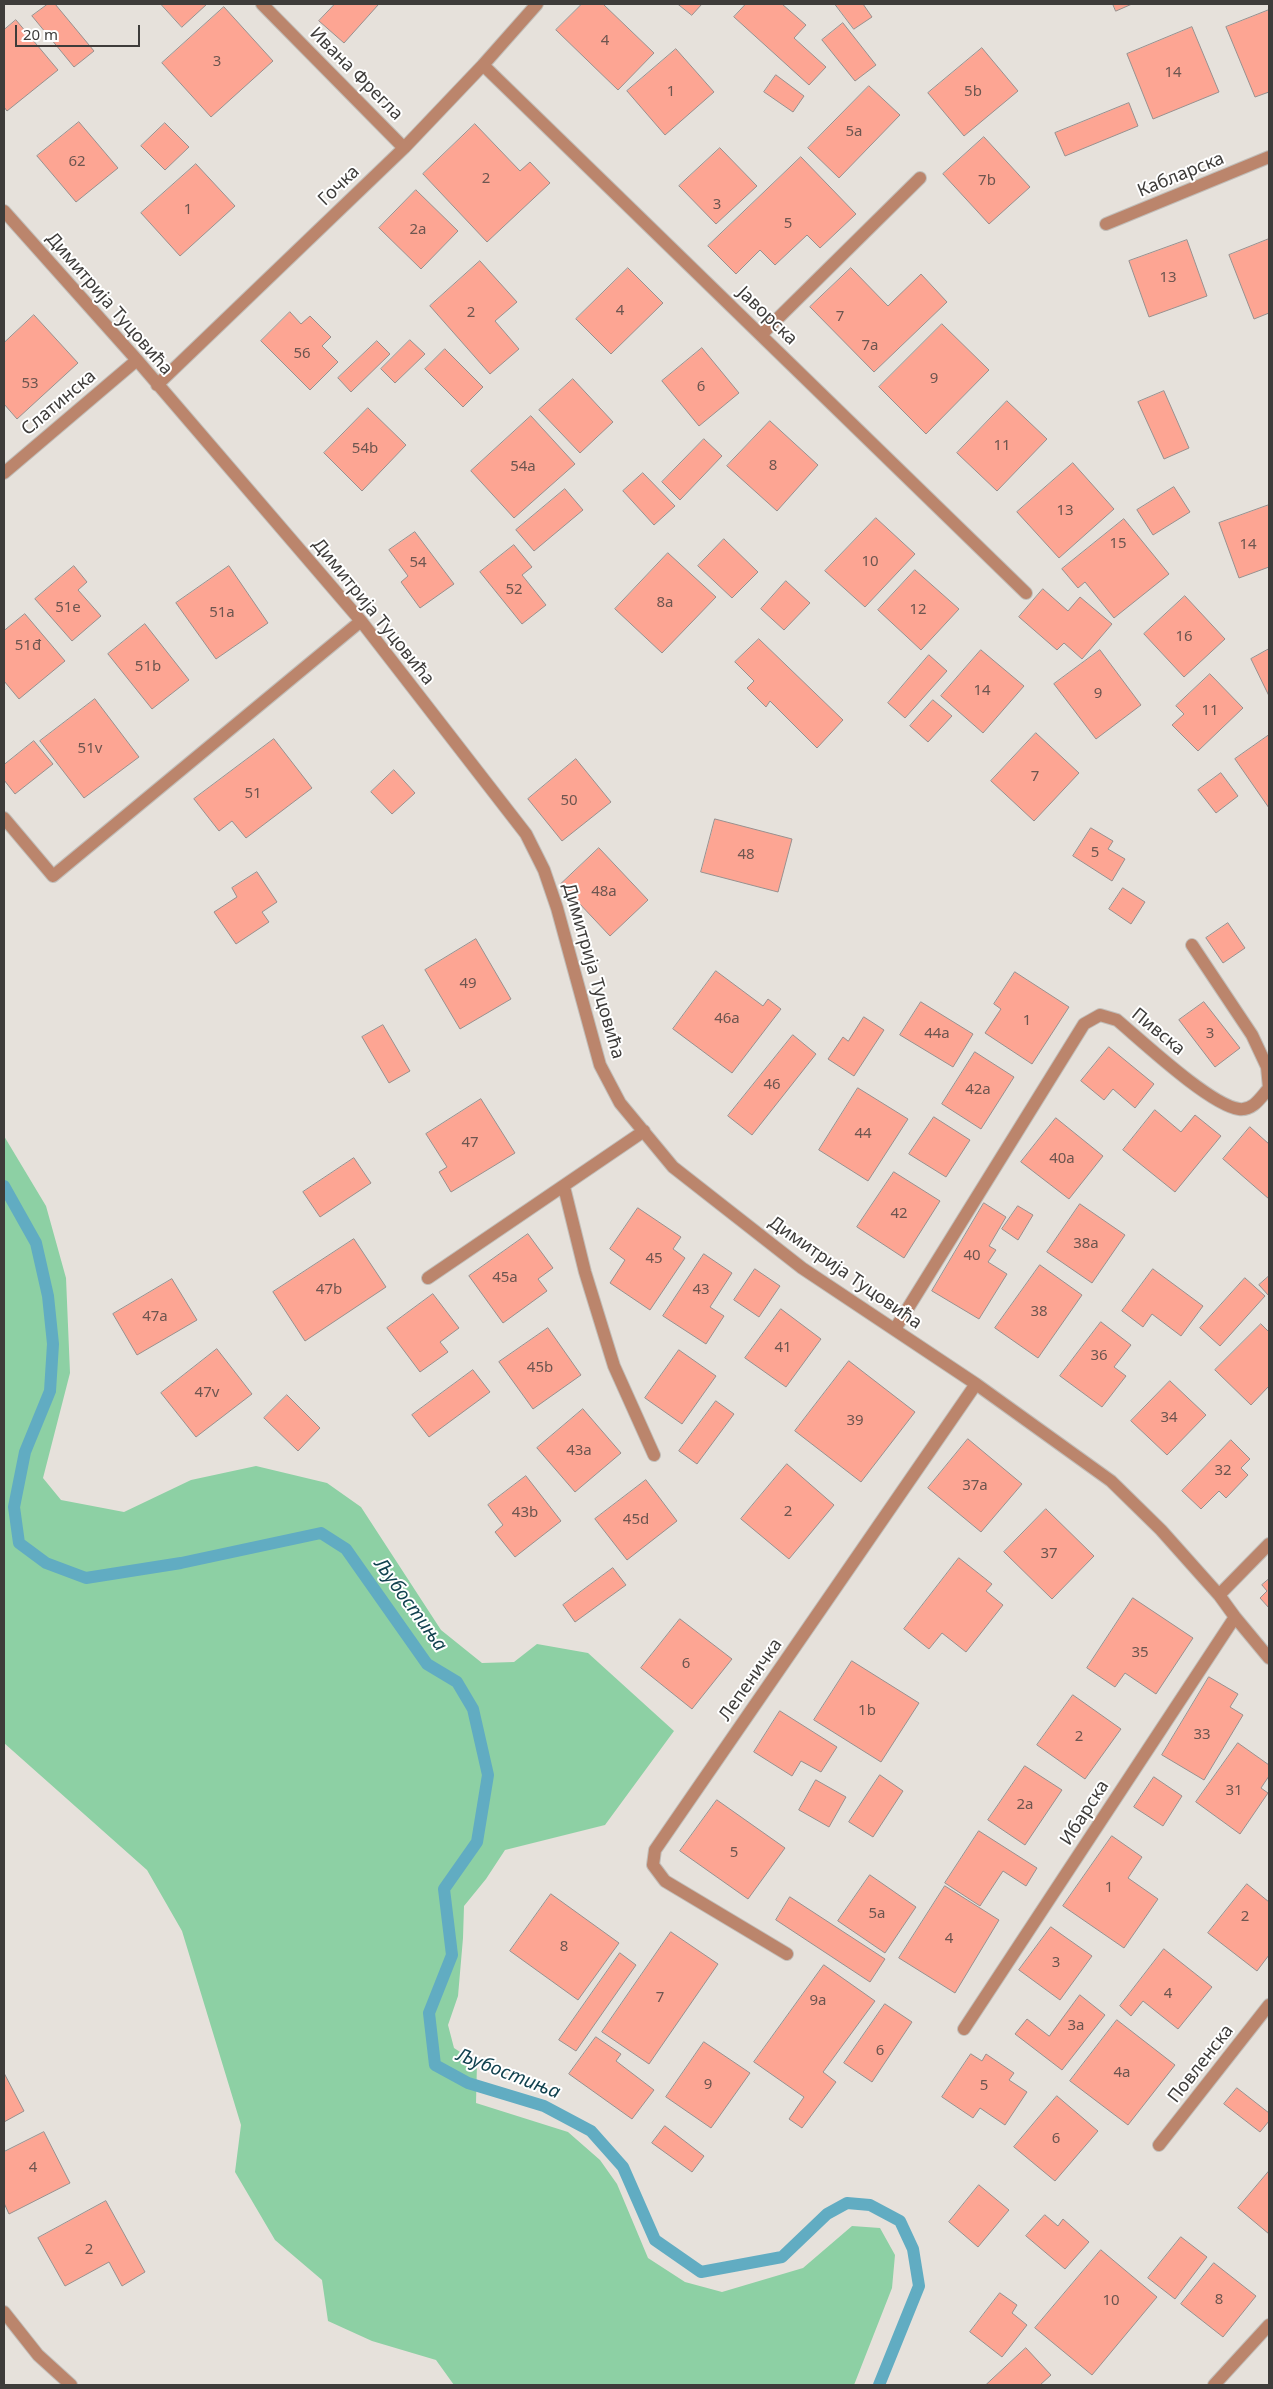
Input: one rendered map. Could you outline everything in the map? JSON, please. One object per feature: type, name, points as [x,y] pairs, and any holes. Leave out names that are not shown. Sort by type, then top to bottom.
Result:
[{"type":"street","name":"Ивана Фрегла","points":[[262,4],[404,148]]},
{"type":"street","name":"Гочка","points":[[157,385],[404,148],[483,65],[537,4]]},
{"type":"street","name":"Јаворска","points":[[483,65],[1026,593]]},
{"type":"street","name":"Кабларска","points":[[1106,224],[1269,157]]},
{"type":"street","points":[[761,335],[920,178]]},
{"type":"street","name":"Димитрија Туцовића","points":[[4,211],[137,360],[361,620],[526,834],[544,870],[557,908],[600,1065],[620,1103],[673,1167],[802,1268],[976,1384],[1110,1481],[1161,1530],[1219,1595],[1269,1658]]},
{"type":"street","name":"Слатинска","points":[[4,473],[137,360]]},
{"type":"street","points":[[4,818],[53,876],[361,620]]},
{"type":"street","name":"Пивска","points":[[895,1329],[1084,1024],[1100,1015],[1116,1020],[1210,1097],[1239,1109],[1254,1106],[1269,1088],[1267,1068],[1252,1035],[1192,945]]},
{"type":"street","points":[[428,1278],[644,1131]]},
{"type":"street","points":[[564,1187],[585,1272],[614,1366],[654,1455]]},
{"type":"street","name":"Лепеничка","points":[[786,1954],[665,1882],[653,1866],[655,1850],[976,1384]]},
{"type":"street","points":[[1219,1595],[1269,1544]]},
{"type":"street","name":"Ибарска","points":[[964,2028],[1235,1617]]},
{"type":"street","name":"Повленска","points":[[1159,2145],[1269,2005]]},
{"type":"street","points":[[4,2312],[38,2355],[71,2385]]},
{"type":"street","points":[[1214,2385],[1269,2324]]},
{"type":"green space","points":[[4,1136],[46,1206],[66,1278],[70,1373],[43,1478],[61,1500],[124,1512],[191,1480],[256,1466],[327,1483],[361,1507],[441,1630],[482,1663],[514,1662],[537,1644],[588,1653],[674,1731],[605,1825],[505,1850],[486,1879],[464,1906],[458,1996],[448,2025],[454,2048],[477,2063],[476,2103],[568,2132],[600,2160],[617,2184],[648,2258],[685,2282],[722,2292],[803,2268],[852,2226],[880,2228],[895,2255],[892,2288],[854,2385],[454,2385],[436,2360],[372,2341],[328,2321],[322,2280],[275,2240],[235,2172],[241,2125],[182,1931],[147,1870],[4,1743]]},
{"type":"building","points":[[48,4],[55,4],[94,51],[74,67],[32,16]]},
{"type":"building","points":[[161,4],[207,4],[182,27]]},
{"type":"building","points":[[335,4],[378,5],[344,43],[319,21]]},
{"type":"building","points":[[582,4],[603,4],[654,53],[618,90],[556,30]]},
{"type":"building","points":[[678,4],[702,4],[692,15]]},
{"type":"building","points":[[746,4],[782,4],[806,25],[794,38],[826,67],[809,85],[734,17]]},
{"type":"building","points":[[835,4],[863,4],[872,17],[854,29]]},
{"type":"building","points":[[1113,4],[1132,4],[1116,11]]},
{"type":"building","points":[[224,7],[273,61],[211,117],[162,63]]},
{"type":"building","points":[[1269,10],[1269,92],[1255,97],[1226,27]]},
{"type":"building","points":[[16,20],[58,70],[7,111],[4,107],[4,30]]},
{"type":"building","points":[[843,23],[876,65],[855,81],[822,40]]},
{"type":"building","points":[[1192,27],[1219,92],[1153,119],[1127,54]]},
{"type":"building","points":[[982,48],[1018,91],[964,136],[928,93]]},
{"type":"building","points":[[676,49],[714,92],[665,135],[627,91]]},
{"type":"building","points":[[776,75],[804,96],[793,112],[764,92]]},
{"type":"building","points":[[869,86],[900,115],[839,178],[808,148]]},
{"type":"building","points":[[1129,103],[1138,126],[1065,156],[1055,133]]},
{"type":"building","points":[[79,122],[118,168],[76,202],[37,156]]},
{"type":"building","points":[[165,123],[189,147],[165,170],[141,146]]},
{"type":"building","points":[[475,124],[520,171],[530,162],[550,183],[487,242],[423,174]]},
{"type":"building","points":[[984,137],[1030,187],[989,224],[943,174]]},
{"type":"building","points":[[720,148],[757,186],[716,224],[679,186]]},
{"type":"building","points":[[801,157],[856,214],[820,248],[807,235],[775,265],[760,250],[736,274],[708,246]]},
{"type":"building","points":[[196,164],[235,206],[180,256],[141,213]]},
{"type":"building","points":[[416,190],[458,231],[421,269],[379,228]]},
{"type":"building","points":[[1269,239],[1269,313],[1254,319],[1229,255]]},
{"type":"building","points":[[1187,240],[1207,296],[1149,317],[1129,261]]},
{"type":"building","points":[[480,261],[517,302],[495,321],[519,349],[490,374],[430,306]]},
{"type":"building","points":[[628,268],[663,303],[611,354],[576,319]]},
{"type":"building","points":[[851,268],[888,306],[921,274],[947,302],[874,372],[810,307]]},
{"type":"building","points":[[290,312],[301,324],[310,316],[331,337],[322,346],[338,362],[310,390],[261,341]]},
{"type":"building","points":[[34,315],[78,363],[17,419],[4,404],[4,343]]},
{"type":"building","points":[[942,324],[989,370],[926,434],[879,387]]},
{"type":"building","points":[[410,340],[425,354],[395,383],[381,369]]},
{"type":"building","points":[[377,341],[390,354],[351,392],[338,378]]},
{"type":"building","points":[[702,348],[739,393],[699,426],[662,381]]},
{"type":"building","points":[[445,349],[483,387],[463,407],[425,369]]},
{"type":"building","points":[[573,379],[613,422],[580,453],[539,410]]},
{"type":"building","points":[[1164,391],[1189,448],[1164,459],[1138,402]]},
{"type":"building","points":[[1007,401],[1047,439],[997,491],[957,453]]},
{"type":"building","points":[[368,408],[406,445],[362,491],[324,453]]},
{"type":"building","points":[[531,416],[575,464],[514,518],[471,471]]},
{"type":"building","points":[[770,421],[818,465],[777,511],[727,466]]},
{"type":"building","points":[[704,439],[722,456],[680,500],[662,482]]},
{"type":"building","points":[[1073,463],[1114,509],[1059,558],[1017,512]]},
{"type":"building","points":[[643,473],[675,506],[654,525],[623,491]]},
{"type":"building","points":[[1174,487],[1190,512],[1153,535],[1137,510]]},
{"type":"building","points":[[565,489],[583,510],[534,551],[516,530]]},
{"type":"building","points":[[1269,505],[1269,567],[1239,578],[1219,523]]},
{"type":"building","points":[[876,518],[915,554],[865,607],[825,571]]},
{"type":"building","points":[[1124,519],[1169,574],[1114,618],[1085,582],[1078,588],[1062,569]]},
{"type":"building","points":[[415,532],[454,584],[420,608],[401,582],[408,576],[389,550]]},
{"type":"building","points":[[724,539],[758,572],[732,598],[698,566]]},
{"type":"building","points":[[514,545],[532,567],[522,575],[546,605],[522,624],[480,572]]},
{"type":"building","points":[[668,553],[716,597],[662,653],[615,609]]},
{"type":"building","points":[[74,566],[87,582],[78,590],[101,616],[72,641],[35,599]]},
{"type":"building","points":[[229,566],[268,623],[216,659],[176,603]]},
{"type":"building","points":[[915,570],[959,609],[921,650],[878,610]]},
{"type":"building","points":[[786,581],[810,603],[784,630],[761,609]]},
{"type":"building","points":[[1043,589],[1068,611],[1080,597],[1112,624],[1082,659],[1064,643],[1057,650],[1019,617]]},
{"type":"building","points":[[1185,596],[1225,639],[1184,677],[1144,634]]},
{"type":"building","points":[[25,614],[65,661],[19,699],[4,681],[4,631]]},
{"type":"building","points":[[145,624],[189,680],[152,709],[108,654]]},
{"type":"building","points":[[759,639],[843,720],[817,748],[770,701],[766,707],[747,688],[754,681],[735,662]]},
{"type":"building","points":[[1269,649],[1269,696],[1251,659]]},
{"type":"building","points":[[981,650],[1024,686],[983,733],[941,696]]},
{"type":"building","points":[[1100,650],[1141,705],[1096,739],[1054,684]]},
{"type":"building","points":[[929,655],[947,671],[905,718],[888,703]]},
{"type":"building","points":[[1210,674],[1243,708],[1198,751],[1172,725],[1184,714],[1176,706]]},
{"type":"building","points":[[95,699],[139,757],[84,798],[40,741]]},
{"type":"building","points":[[933,700],[952,716],[928,742],[910,726]]},
{"type":"building","points":[[1036,733],[1079,773],[1034,821],[991,781]]},
{"type":"building","points":[[1269,735],[1269,808],[1235,759]]},
{"type":"building","points":[[274,739],[312,788],[246,838],[232,821],[219,831],[194,799]]},
{"type":"building","points":[[34,741],[53,764],[15,794],[4,780],[4,765]]},
{"type":"building","points":[[576,759],[611,802],[562,841],[528,799]]},
{"type":"building","points":[[394,770],[415,793],[392,814],[371,792]]},
{"type":"building","points":[[1221,773],[1238,796],[1216,813],[1198,790]]},
{"type":"building","points":[[715,819],[792,839],[778,892],[701,872]]},
{"type":"building","points":[[1091,828],[1113,841],[1108,849],[1125,859],[1112,881],[1073,856]]},
{"type":"building","points":[[599,848],[648,900],[610,936],[561,884]]},
{"type":"building","points":[[257,872],[277,902],[262,912],[269,922],[236,944],[214,912],[237,897],[232,888]]},
{"type":"building","points":[[1123,888],[1145,902],[1131,924],[1109,909]]},
{"type":"building","points":[[1228,923],[1245,948],[1223,963],[1206,938]]},
{"type":"building","points":[[476,939],[511,999],[460,1029],[425,970]]},
{"type":"building","points":[[716,971],[763,1006],[768,999],[781,1009],[732,1073],[673,1029]]},
{"type":"building","points":[[1015,972],[1069,1007],[1032,1064],[985,1033],[1001,1009],[994,1004]]},
{"type":"building","points":[[921,1002],[973,1034],[953,1067],[900,1035]]},
{"type":"building","points":[[1204,1002],[1240,1048],[1215,1067],[1179,1020]]},
{"type":"building","points":[[864,1017],[884,1030],[854,1076],[828,1059],[843,1037],[848,1041]]},
{"type":"building","points":[[383,1025],[410,1071],[389,1083],[362,1037]]},
{"type":"building","points":[[793,1035],[816,1054],[752,1135],[728,1116]]},
{"type":"building","points":[[1109,1047],[1154,1084],[1135,1108],[1113,1089],[1104,1100],[1081,1081]]},
{"type":"building","points":[[975,1052],[1014,1077],[981,1129],[942,1104]]},
{"type":"building","points":[[858,1088],[908,1119],[868,1181],[819,1150]]},
{"type":"building","points":[[481,1099],[515,1153],[451,1192],[439,1172],[447,1167],[426,1134]]},
{"type":"building","points":[[1155,1110],[1181,1132],[1195,1115],[1221,1136],[1175,1192],[1123,1150]]},
{"type":"building","points":[[934,1117],[970,1140],[946,1177],[909,1154]]},
{"type":"building","points":[[1056,1118],[1103,1156],[1069,1199],[1021,1162]]},
{"type":"building","points":[[1250,1127],[1269,1144],[1269,1199],[1223,1159]]},
{"type":"building","points":[[354,1158],[371,1183],[320,1217],[303,1192]]},
{"type":"building","points":[[894,1172],[940,1201],[904,1258],[857,1227]]},
{"type":"building","points":[[984,1203],[1006,1217],[989,1246],[996,1250],[988,1262],[1007,1274],[979,1319],[932,1291]]},
{"type":"building","points":[[1080,1204],[1125,1235],[1092,1283],[1047,1252]]},
{"type":"building","points":[[1018,1206],[1033,1215],[1018,1240],[1002,1229]]},
{"type":"building","points":[[638,1208],[681,1237],[673,1249],[685,1258],[650,1310],[610,1283],[625,1260],[610,1249]]},
{"type":"building","points":[[528,1234],[553,1268],[538,1279],[547,1291],[503,1323],[469,1276]]},
{"type":"building","points":[[354,1239],[386,1287],[305,1341],[273,1292]]},
{"type":"building","points":[[704,1254],[732,1273],[710,1307],[724,1316],[706,1344],[663,1316]]},
{"type":"building","points":[[1040,1265],[1082,1295],[1038,1358],[995,1328]]},
{"type":"building","points":[[755,1269],[780,1286],[759,1317],[734,1300]]},
{"type":"building","points":[[1153,1269],[1203,1306],[1181,1336],[1152,1314],[1143,1327],[1122,1311]]},
{"type":"building","points":[[1269,1276],[1269,1296],[1259,1285]]},
{"type":"building","points":[[1245,1278],[1265,1296],[1220,1346],[1200,1328]]},
{"type":"building","points":[[172,1279],[197,1320],[137,1355],[113,1314]]},
{"type":"building","points":[[433,1294],[459,1328],[440,1342],[448,1352],[420,1372],[387,1328]]},
{"type":"building","points":[[781,1309],[821,1339],[786,1387],[745,1358]]},
{"type":"building","points":[[1101,1322],[1131,1345],[1114,1367],[1126,1376],[1102,1407],[1060,1376]]},
{"type":"building","points":[[1261,1324],[1269,1332],[1269,1386],[1251,1405],[1215,1370]]},
{"type":"building","points":[[548,1328],[581,1375],[533,1409],[499,1362]]},
{"type":"building","points":[[217,1349],[252,1394],[196,1437],[161,1393]]},
{"type":"building","points":[[679,1350],[716,1376],[682,1424],[645,1398]]},
{"type":"building","points":[[849,1361],[915,1412],[861,1482],[795,1431]]},
{"type":"building","points":[[473,1370],[490,1392],[429,1437],[412,1415]]},
{"type":"building","points":[[1170,1381],[1206,1415],[1167,1455],[1131,1421]]},
{"type":"building","points":[[287,1395],[320,1428],[298,1451],[264,1418]]},
{"type":"building","points":[[716,1401],[734,1414],[697,1464],[679,1451]]},
{"type":"building","points":[[583,1409],[621,1453],[575,1492],[537,1448]]},
{"type":"building","points":[[968,1439],[1022,1484],[981,1532],[928,1488]]},
{"type":"building","points":[[1231,1440],[1250,1459],[1241,1468],[1248,1475],[1226,1498],[1219,1491],[1201,1509],[1182,1491]]},
{"type":"building","points":[[787,1464],[834,1505],[789,1559],[741,1519]]},
{"type":"building","points":[[526,1476],[561,1521],[515,1557],[495,1532],[503,1525],[488,1505]]},
{"type":"building","points":[[646,1480],[677,1521],[627,1560],[595,1519]]},
{"type":"building","points":[[1046,1509],[1094,1556],[1052,1599],[1004,1552]]},
{"type":"building","points":[[959,1558],[992,1584],[986,1591],[1003,1605],[966,1652],[942,1633],[929,1649],[904,1629]]},
{"type":"building","points":[[613,1568],[626,1585],[575,1622],[563,1605]]},
{"type":"building","points":[[1269,1579],[1269,1608],[1260,1598],[1267,1591],[1262,1585]]},
{"type":"building","points":[[1133,1598],[1193,1638],[1156,1694],[1125,1673],[1115,1687],[1087,1668]]},
{"type":"building","points":[[680,1619],[732,1659],[692,1709],[641,1668]]},
{"type":"building","points":[[852,1661],[919,1703],[881,1762],[814,1720]]},
{"type":"building","points":[[1209,1677],[1238,1694],[1230,1707],[1243,1715],[1204,1780],[1162,1755]]},
{"type":"building","points":[[1073,1695],[1121,1729],[1085,1779],[1037,1745]]},
{"type":"building","points":[[780,1711],[837,1747],[821,1772],[801,1761],[792,1776],[754,1752]]},
{"type":"building","points":[[1238,1743],[1269,1765],[1269,1776],[1261,1788],[1268,1793],[1240,1834],[1196,1802]]},
{"type":"building","points":[[1025,1766],[1062,1790],[1025,1845],[988,1820]]},
{"type":"building","points":[[880,1775],[903,1791],[873,1837],[849,1822]]},
{"type":"building","points":[[1154,1777],[1182,1796],[1163,1826],[1134,1807]]},
{"type":"building","points":[[816,1780],[846,1797],[829,1827],[799,1810]]},
{"type":"building","points":[[717,1800],[785,1848],[748,1899],[680,1851]]},
{"type":"building","points":[[979,1831],[1037,1868],[1026,1886],[1003,1871],[980,1906],[945,1883]]},
{"type":"building","points":[[1112,1836],[1142,1857],[1128,1878],[1158,1899],[1124,1948],[1063,1906]]},
{"type":"building","points":[[870,1875],[916,1907],[885,1953],[838,1921]]},
{"type":"building","points":[[1247,1884],[1269,1902],[1269,1955],[1257,1971],[1208,1933]]},
{"type":"building","points":[[945,1886],[999,1920],[955,1993],[899,1958]]},
{"type":"building","points":[[551,1894],[619,1943],[578,2000],[510,1951]]},
{"type":"building","points":[[790,1897],[885,1959],[870,1982],[776,1920]]},
{"type":"building","points":[[1051,1927],[1092,1956],[1060,2000],[1019,1970]]},
{"type":"building","points":[[671,1932],[718,1964],[649,2064],[602,2032]]},
{"type":"building","points":[[1164,1949],[1212,1987],[1178,2029],[1143,2001],[1131,2016],[1120,2006]]},
{"type":"building","points":[[620,1953],[636,1965],[576,2051],[559,2040]]},
{"type":"building","points":[[824,1965],[875,2001],[823,2072],[836,2082],[802,2128],[789,2119],[804,2097],[754,2062]]},
{"type":"building","points":[[1080,1995],[1105,2015],[1062,2070],[1015,2034],[1027,2019],[1049,2036]]},
{"type":"building","points":[[885,2004],[912,2022],[872,2082],[844,2063]]},
{"type":"building","points":[[1117,2020],[1175,2065],[1128,2125],[1070,2081]]},
{"type":"building","points":[[596,2037],[621,2054],[616,2061],[654,2090],[632,2119],[569,2074]]},
{"type":"building","points":[[704,2042],[750,2073],[711,2128],[666,2097]]},
{"type":"building","points":[[971,2054],[982,2061],[986,2054],[1014,2073],[1009,2080],[1027,2092],[1005,2125],[980,2108],[973,2118],[942,2097]]},
{"type":"building","points":[[4,2073],[24,2111],[4,2122]]},
{"type":"building","points":[[1237,2088],[1269,2113],[1269,2121],[1260,2132],[1224,2104]]},
{"type":"building","points":[[1057,2096],[1098,2131],[1055,2181],[1014,2147]]},
{"type":"building","points":[[665,2126],[704,2156],[692,2172],[652,2143]]},
{"type":"building","points":[[44,2132],[70,2183],[9,2214],[4,2203],[4,2152]]},
{"type":"building","points":[[1269,2171],[1269,2234],[1238,2208]]},
{"type":"building","points":[[979,2185],[1009,2210],[978,2247],[949,2222]]},
{"type":"building","points":[[106,2201],[145,2272],[122,2286],[109,2262],[65,2286],[38,2238]]},
{"type":"building","points":[[1045,2215],[1058,2226],[1063,2219],[1089,2242],[1065,2269],[1026,2236]]},
{"type":"building","points":[[1181,2237],[1207,2257],[1175,2299],[1148,2278]]},
{"type":"building","points":[[1101,2250],[1157,2297],[1092,2375],[1035,2328]]},
{"type":"building","points":[[1214,2263],[1256,2296],[1223,2337],[1181,2304]]},
{"type":"building","points":[[1000,2293],[1017,2305],[1012,2313],[1027,2325],[1002,2357],[970,2332]]},
{"type":"building","points":[[1026,2348],[1051,2375],[1040,2385],[986,2385]]},
{"type":"waterway","name":"Љубостиња","points":[[4,1186],[36,1243],[48,1296],[53,1344],[50,1391],[25,1452],[14,1507],[19,1543],[46,1563],[86,1578],[181,1563],[321,1533],[346,1549],[427,1664],[457,1682],[473,1709],[488,1775],[477,1842],[444,1889],[452,1955],[429,2013],[435,2065],[468,2083],[544,2106],[591,2131],[623,2167],[655,2240],[701,2272],[782,2257],[827,2214],[847,2203],[870,2205],[900,2221],[913,2249],[919,2286],[879,2385]]}]
